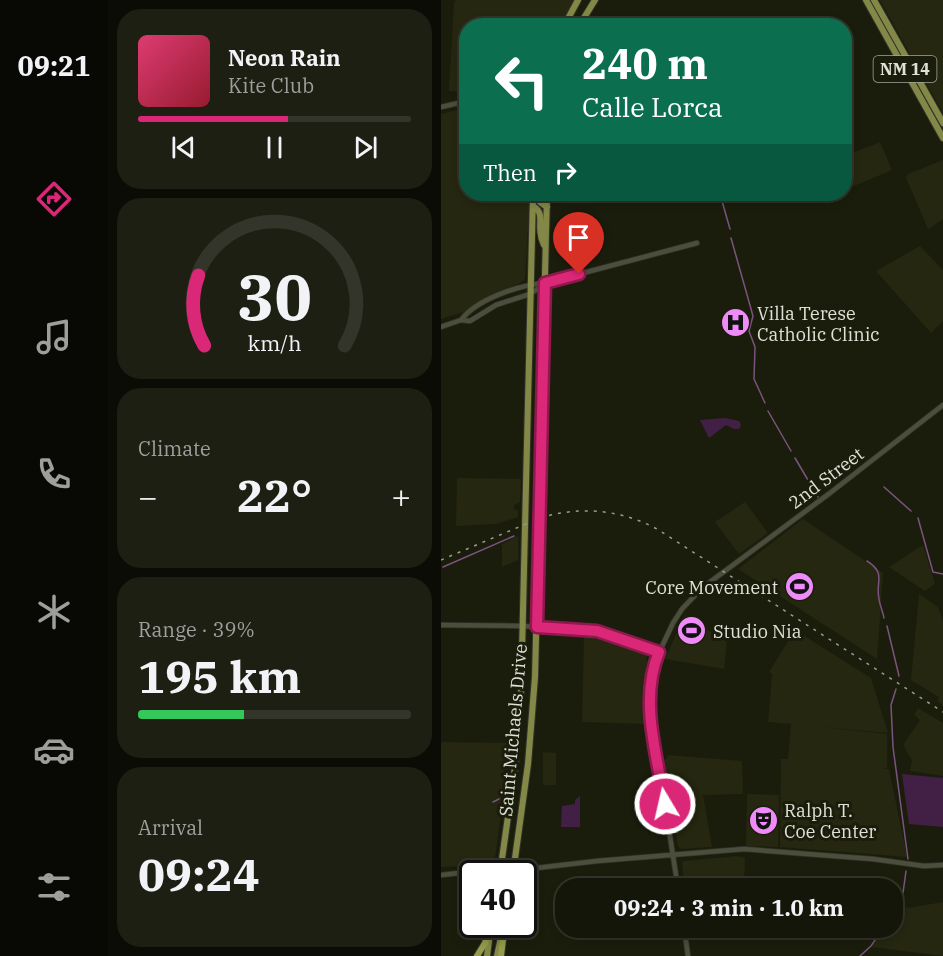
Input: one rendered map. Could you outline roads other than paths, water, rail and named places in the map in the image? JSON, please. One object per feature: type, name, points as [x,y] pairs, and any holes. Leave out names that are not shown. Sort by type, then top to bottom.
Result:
[{"type":"highway","points":[[477,956],[487,938]]},
{"type":"highway","points":[[499,956],[502,938]]},
{"type":"main road","points":[[568,18],[578,0]]},
{"type":"main road","points":[[584,18],[595,0]]},
{"type":"main road","name":"NM 14","points":[[866,0],[943,138]]},
{"type":"main road","name":"NM 14","points":[[874,0],[943,123]]},
{"type":"main road","name":"Saint Michaels Drive","points":[[501,860],[517,737],[523,626],[533,201]]},
{"type":"main road","points":[[540,201],[547,207]]},
{"type":"main road","name":"Saint Michaels Drive","points":[[514,860],[531,739],[537,627],[547,201]]},
{"type":"main road","points":[[533,206],[541,215],[540,234],[546,249]]},
{"type":"main road","points":[[487,956],[489,938]]},
{"type":"street","points":[[441,107],[459,103]]},
{"type":"street","points":[[461,320],[465,315],[497,295],[531,284],[545,283],[697,243]]},
{"type":"street","points":[[441,327],[461,320],[470,321],[496,305],[530,294],[545,283]]},
{"type":"street","name":"2nd Street","points":[[676,878],[650,708],[653,669],[659,652],[682,609],[694,594],[943,405]]},
{"type":"street","points":[[441,625],[523,626],[597,631],[659,652]]},
{"type":"street","points":[[537,868],[744,849],[873,859],[924,866],[943,865]]},
{"type":"street","points":[[441,875],[459,874]]},
{"type":"street","points":[[686,938],[688,956]]},
{"type":"waterway","points":[[722,201],[730,229]]},
{"type":"waterway","points":[[731,238],[753,316],[749,331],[755,347],[754,379],[765,403]]},
{"type":"waterway","points":[[768,411],[791,451]]},
{"type":"waterway","points":[[795,458],[818,497]]},
{"type":"waterway","points":[[884,487],[911,511]]},
{"type":"waterway","points":[[918,518],[933,572],[943,574]]},
{"type":"waterway","points":[[443,567],[514,536]]},
{"type":"waterway","points":[[867,561],[879,574],[879,602],[884,618]]},
{"type":"waterway","points":[[887,626],[899,676]]},
{"type":"waterway","points":[[896,689],[891,705],[893,747],[908,859]]},
{"type":"waterway","points":[[493,802],[499,799]]},
{"type":"waterway","points":[[903,893],[906,871]]},
{"type":"waterway","points":[[860,956],[876,938]]},
{"type":"railway","points":[[441,560],[540,518],[555,514],[599,511],[629,517],[657,529],[943,712]]},
{"type":"place","name":"Villa Terese Catholic Clinic","points":[[736,323]]},
{"type":"place","name":"Core Movement","points":[[799,587]]},
{"type":"place","name":"Studio Nia","points":[[692,631]]},
{"type":"place","name":"Ralph T. Coe Center","points":[[763,820]]}]
